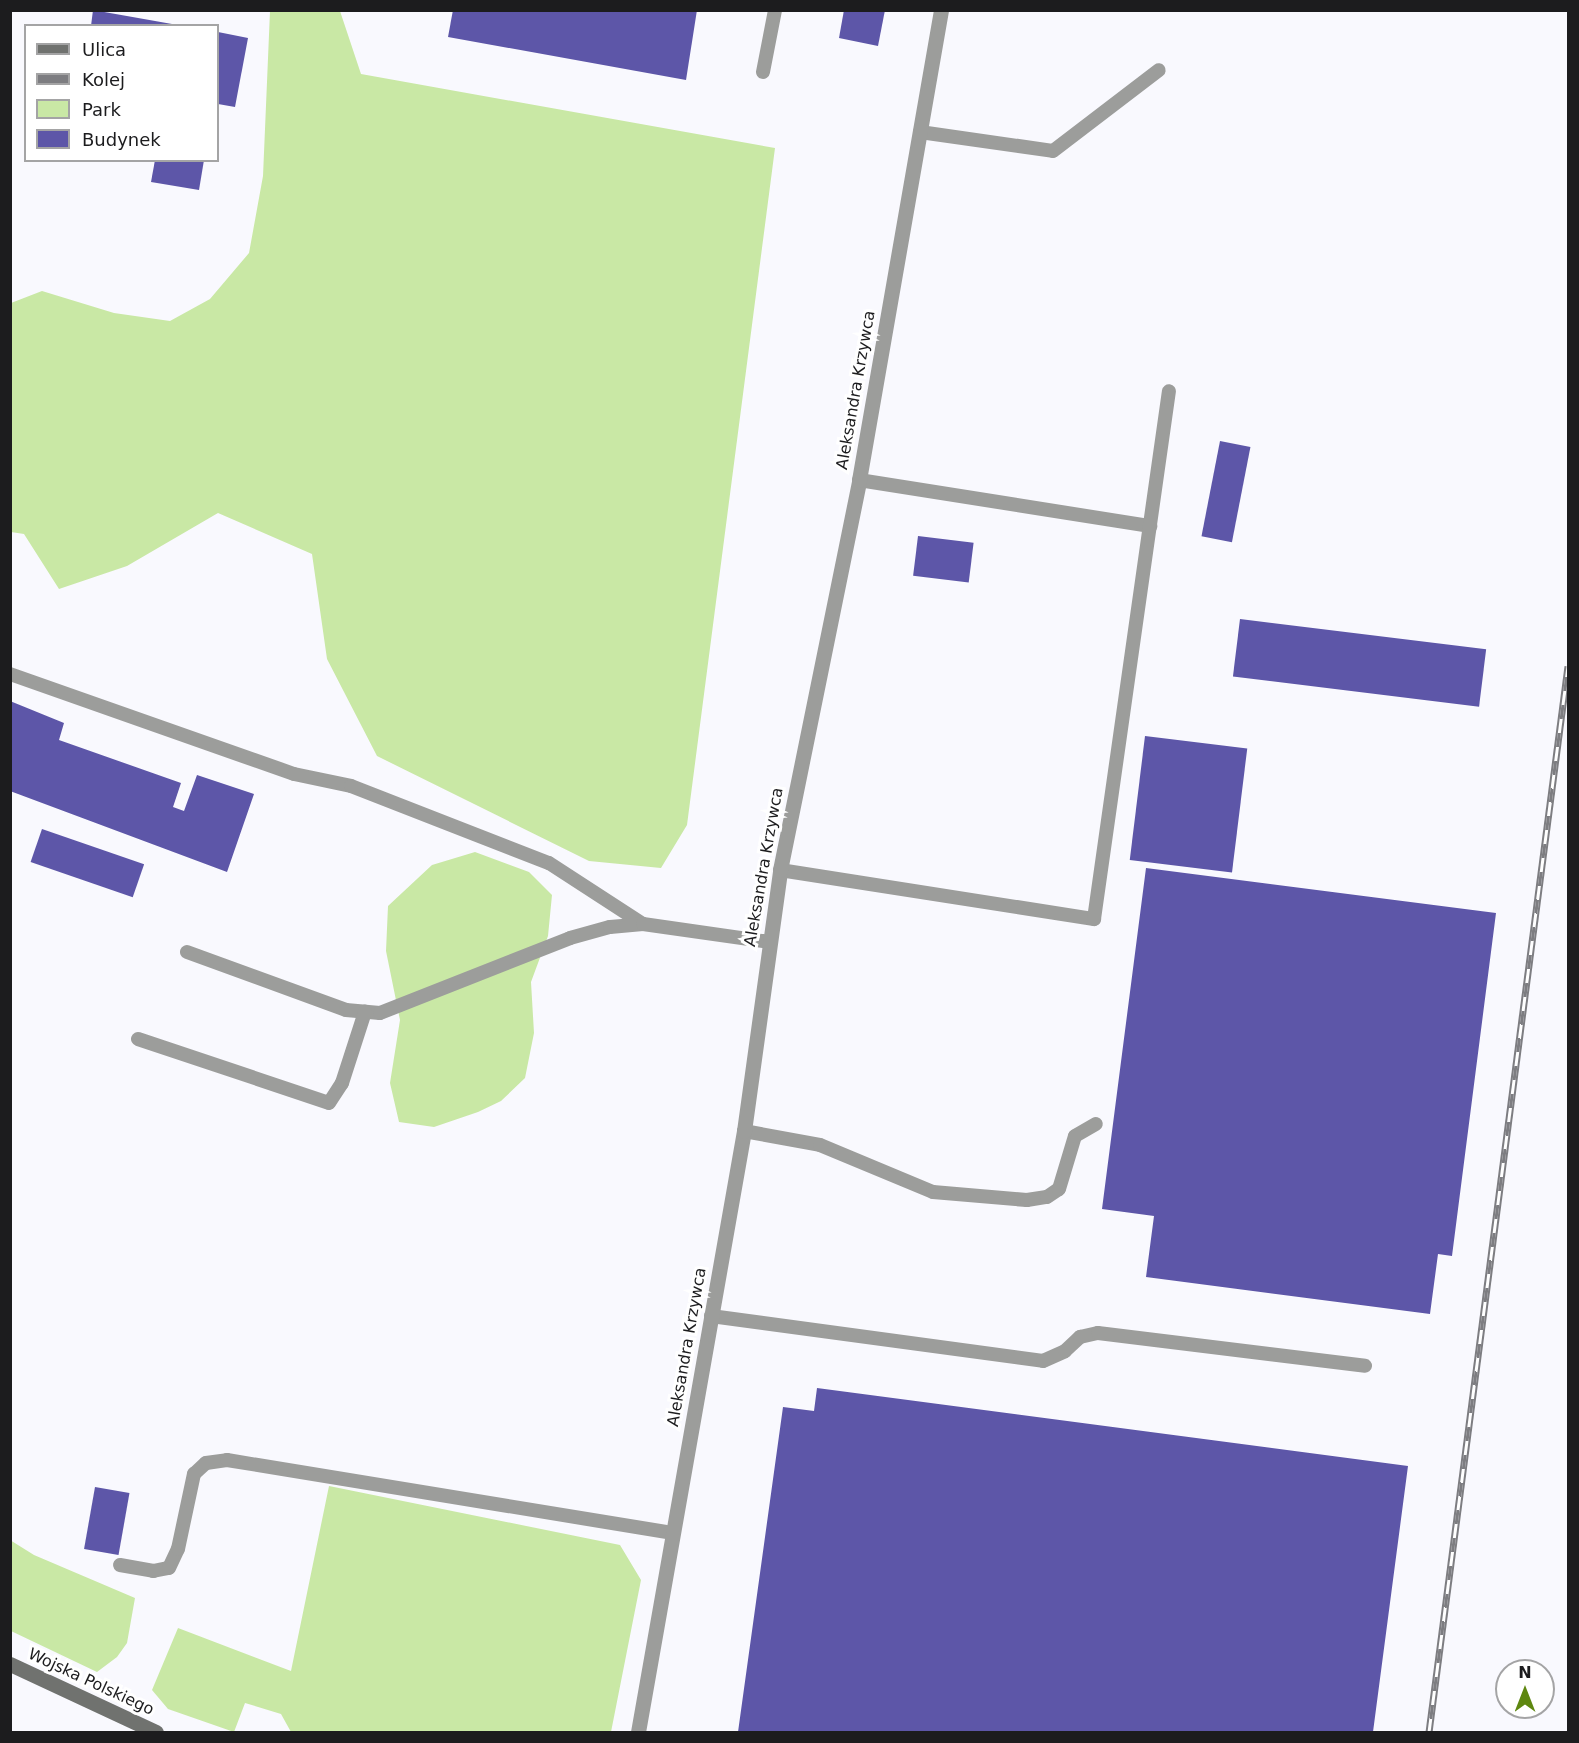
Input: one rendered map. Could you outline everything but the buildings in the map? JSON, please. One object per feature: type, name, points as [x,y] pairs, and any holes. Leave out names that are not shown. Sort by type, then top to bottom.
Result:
[{"type":"street","name":"Aleksandra Krzywca","points":[[638,1732],[744,1131],[780,870],[859,480],[941,10]]},
{"type":"street","name":"Wojska Polskiego","points":[[10,1664],[156,1732]]},
{"type":"lane","points":[[763,72],[775,10]]},
{"type":"lane","points":[[920,132],[1053,151],[1159,70]]},
{"type":"lane","points":[[780,870],[1094,919],[1169,391]]},
{"type":"lane","points":[[859,480],[1150,526]]},
{"type":"lane","points":[[10,674],[294,774],[351,786],[549,863],[643,924]]},
{"type":"lane","points":[[187,952],[346,1010],[380,1013],[422,999],[570,938],[610,927],[643,924],[769,942]]},
{"type":"lane","points":[[138,1039],[329,1103],[342,1083],[365,1012]]},
{"type":"lane","points":[[744,1131],[819,1146],[933,1192],[1027,1200],[1047,1197],[1059,1189],[1075,1136],[1096,1124]]},
{"type":"lane","points":[[711,1316],[1043,1361],[1065,1351],[1080,1337],[1098,1333],[1365,1366]]},
{"type":"lane","points":[[120,1565],[153,1571],[169,1568],[178,1549],[194,1474],[206,1463],[227,1460],[673,1533]]},
{"type":"green space","points":[[270,11],[340,11],[361,74],[775,148],[687,825],[661,868],[589,861],[377,756],[327,659],[312,554],[218,513],[127,566],[59,589],[24,534],[11,532],[11,303],[42,291],[114,313],[170,321],[210,299],[249,253],[263,176]]},
{"type":"green space","points":[[475,852],[529,872],[552,895],[548,936],[531,982],[534,1033],[525,1078],[501,1101],[478,1112],[434,1127],[399,1122],[390,1083],[400,1020],[386,951],[388,906],[432,865]]},
{"type":"green space","points":[[329,1486],[620,1545],[641,1580],[611,1732],[291,1732],[281,1714],[245,1703],[234,1732],[168,1709],[152,1690],[178,1628],[291,1671]]},
{"type":"green space","points":[[10,1540],[34,1555],[135,1598],[127,1643],[117,1657],[97,1672],[11,1631]]},
{"type":"railway","points":[[1429,1732],[1568,666]]}]
